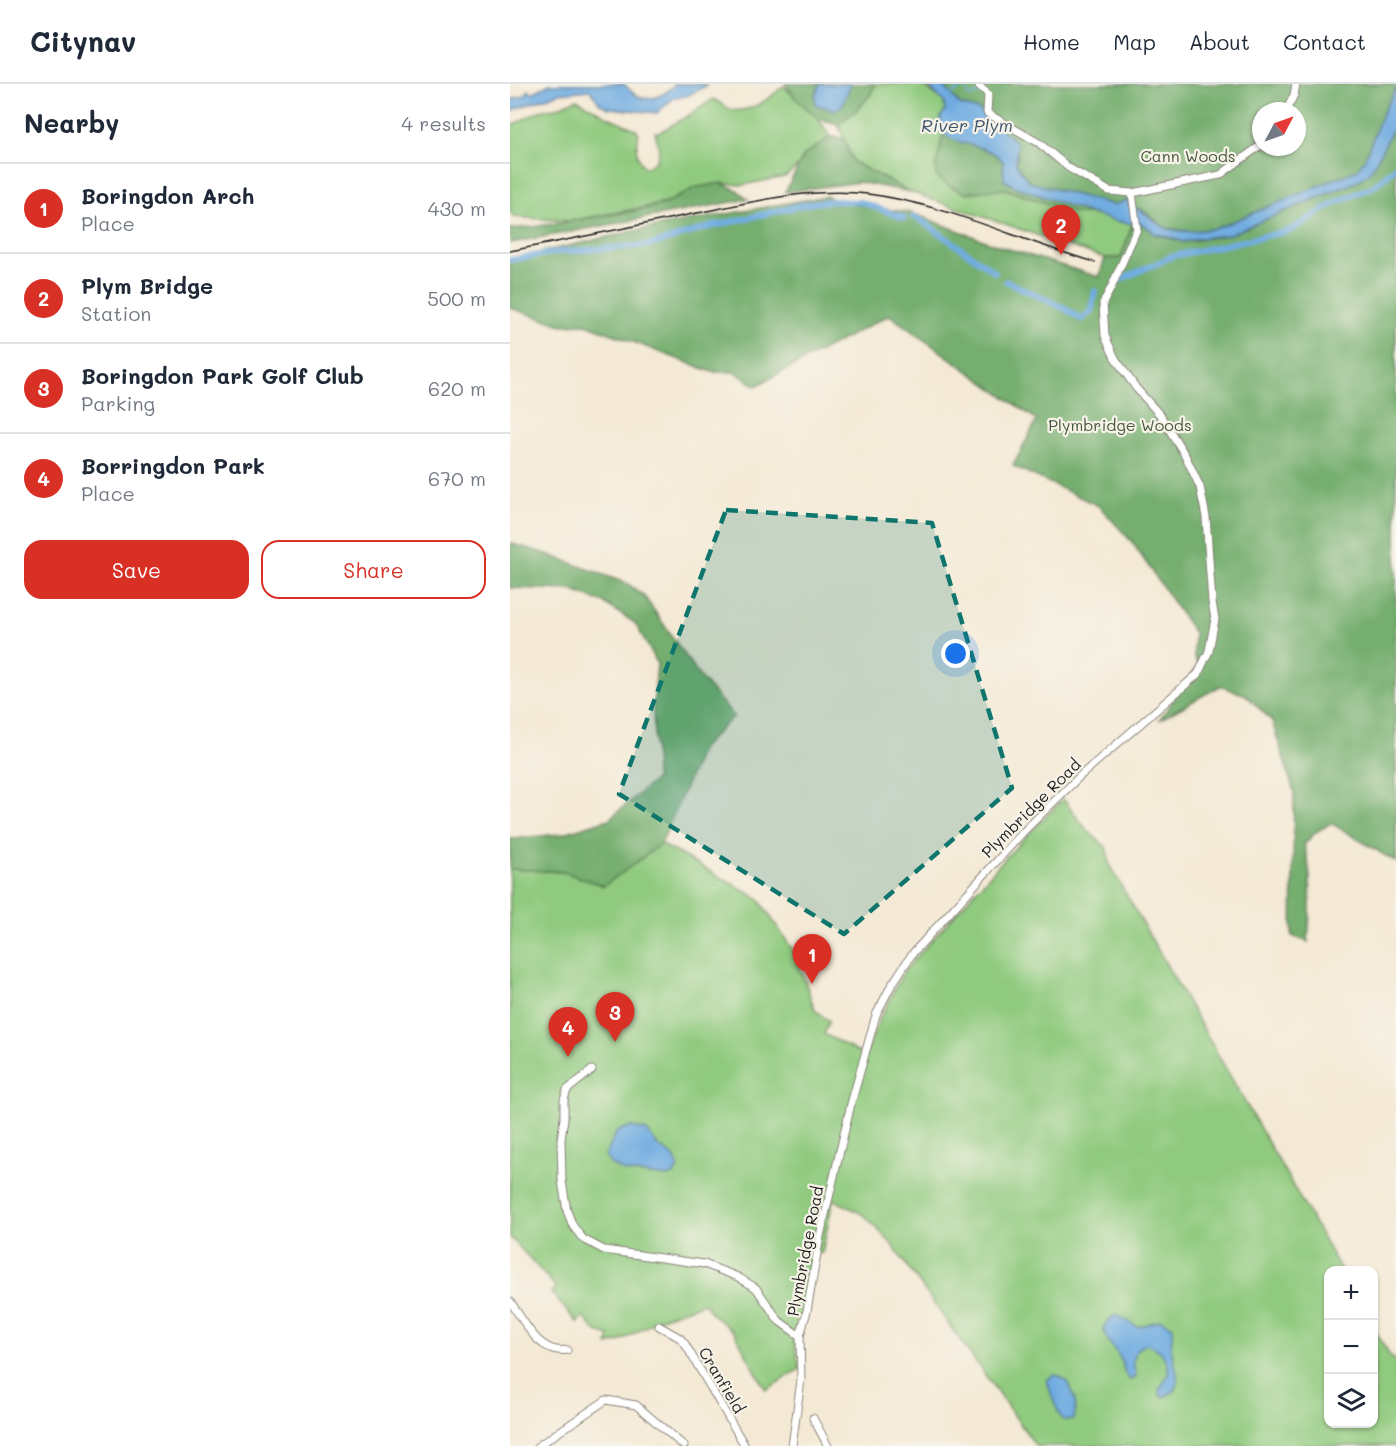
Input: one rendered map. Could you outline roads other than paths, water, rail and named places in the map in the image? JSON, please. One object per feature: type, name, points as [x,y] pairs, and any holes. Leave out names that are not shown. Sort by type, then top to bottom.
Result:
[{"type":"street","points":[[977,84],[988,94],[987,113],[1039,143],[1069,168],[1109,192],[1132,193],[1220,174],[1252,151]]},
{"type":"street","points":[[1290,102],[1296,84]]},
{"type":"street","name":"Plymbridge Road","points":[[792,1446],[801,1380],[800,1336],[807,1311],[820,1236],[851,1104],[876,1015],[891,986],[912,954],[1025,830],[1080,776],[1198,674],[1209,651],[1215,619],[1206,517],[1200,487],[1185,455],[1161,415],[1136,388],[1115,358],[1105,336],[1103,303],[1137,229],[1132,193]]},
{"type":"street","points":[[592,1070],[567,1090],[564,1100],[561,1140],[562,1181],[567,1211],[573,1227],[583,1239],[604,1250],[641,1253],[705,1264],[738,1276],[756,1288],[779,1321],[800,1336]]},
{"type":"street","points":[[510,1301],[543,1345],[551,1350],[567,1350]]},
{"type":"street","name":"Cranfield","points":[[659,1326],[685,1344],[746,1446]]},
{"type":"street","points":[[666,1341],[670,1333]]},
{"type":"street","points":[[538,1446],[606,1400],[636,1405],[684,1446]]},
{"type":"street","points":[[813,1418],[828,1446]]},
{"type":"water","points":[[550,84],[624,84],[637,96],[644,98],[664,93],[675,84],[706,84],[706,86],[687,96],[674,98],[657,113],[609,108],[600,104],[590,90],[560,93],[515,109],[510,113],[510,100],[526,95],[528,90],[532,93]]},
{"type":"water","points":[[820,84],[851,84],[842,106],[835,110],[816,105],[815,96]]},
{"type":"water","name":"River Plym","points":[[926,84],[942,84],[960,105],[979,110],[1017,143],[1016,164],[1029,182],[1114,205],[1127,200],[1130,207],[1140,210],[1163,227],[1180,231],[1217,228],[1357,170],[1365,159],[1382,114],[1396,88],[1396,122],[1369,173],[1356,182],[1228,235],[1184,242],[1154,234],[1142,225],[1116,221],[1078,209],[1016,187],[1004,180],[1003,161],[997,155],[943,134],[940,118],[945,111],[944,102]]},
{"type":"water","points":[[632,1127],[647,1131],[658,1146],[674,1157],[678,1166],[675,1174],[668,1177],[626,1172],[610,1164],[605,1155],[614,1137],[619,1131]]},
{"type":"water","points":[[1116,1315],[1138,1327],[1161,1320],[1173,1327],[1171,1346],[1177,1382],[1170,1393],[1162,1397],[1159,1392],[1168,1374],[1166,1359],[1159,1351],[1146,1344],[1137,1349],[1133,1362],[1136,1377],[1130,1380],[1128,1378],[1120,1358],[1104,1331],[1105,1325]]},
{"type":"water","points":[[1054,1375],[1066,1381],[1073,1393],[1076,1407],[1073,1420],[1063,1420],[1055,1406],[1047,1380]]},
{"type":"waterway","points":[[985,89],[991,84]]},
{"type":"waterway","points":[[949,96],[963,87],[967,89],[968,96],[981,92]]},
{"type":"waterway","points":[[1178,255],[1289,231],[1335,203],[1374,186],[1396,167]]},
{"type":"waterway","points":[[510,260],[557,252],[651,245],[709,227],[807,204],[831,201],[861,202],[904,218]]},
{"type":"waterway","points":[[913,217],[995,272]]},
{"type":"waterway","points":[[1117,281],[1173,256]]},
{"type":"waterway","points":[[1006,281],[1064,308],[1081,319],[1091,312],[1095,291]]},
{"type":"railway","points":[[510,251],[761,200],[825,192],[847,192],[897,199],[955,214],[1095,262]]},
{"type":"place","name":"Plym Bridge","points":[[1061,255]]},
{"type":"place","name":"Boringdon Arch","points":[[812,984]]},
{"type":"place","name":"Boringdon Park Golf Club","points":[[615,1042]]},
{"type":"place","name":"Borringdon Park","points":[[568,1057]]},
{"type":"park label","name":"Cann Woods","points":[[1188,156]]},
{"type":"park label","name":"Plymbridge Woods","points":[[1120,425]]}]
